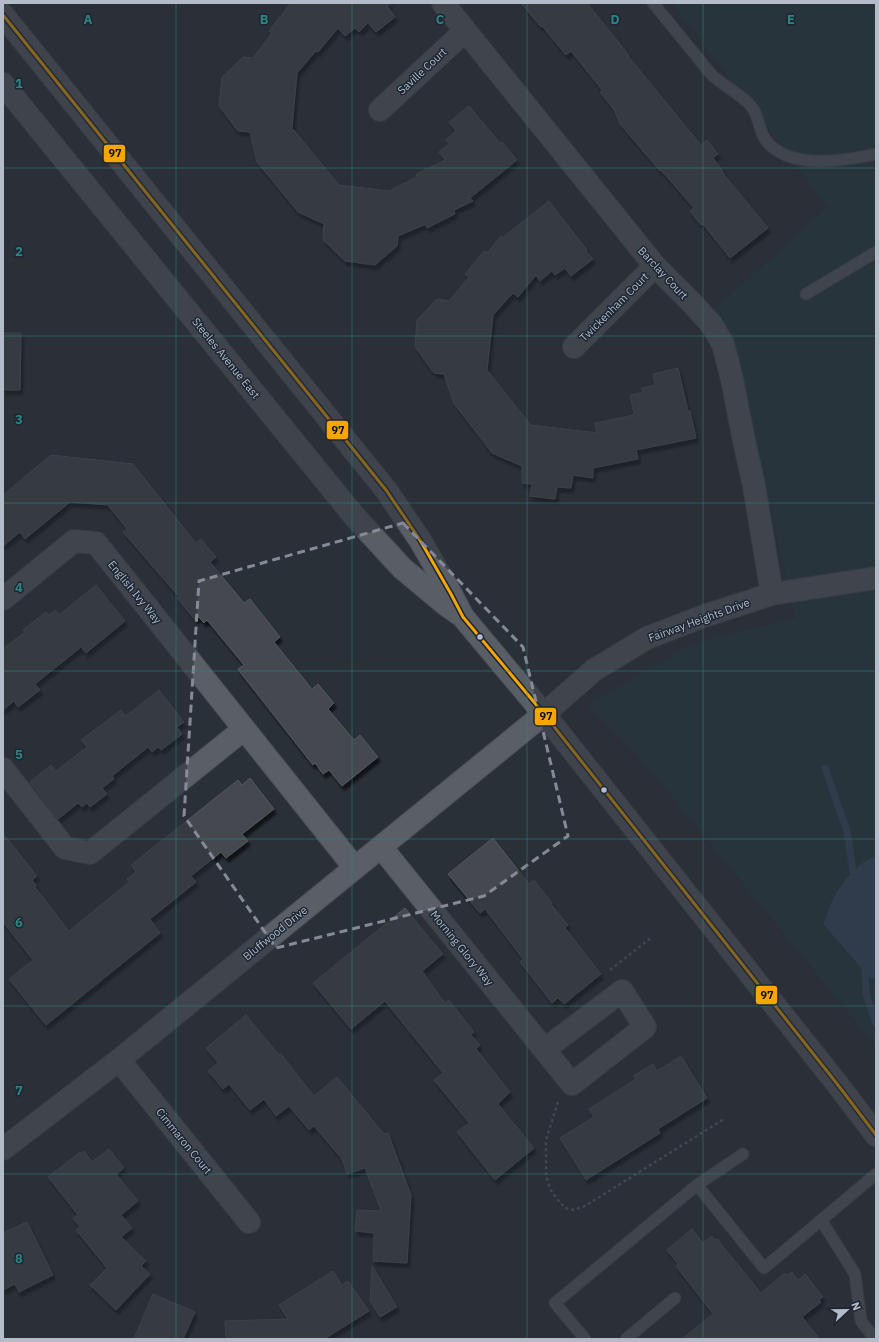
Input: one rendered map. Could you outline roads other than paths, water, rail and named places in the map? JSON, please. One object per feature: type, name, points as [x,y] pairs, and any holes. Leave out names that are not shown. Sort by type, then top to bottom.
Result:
[{"type":"main road","name":"Steeles Avenue East","points":[[3,15],[386,490],[420,540],[463,617],[544,714],[876,1135]]},
{"type":"main road","name":"Steeles Avenue East","points":[[3,84],[355,517],[402,568],[463,617]]},
{"type":"street","name":"Barclay Court","points":[[443,3],[655,266],[712,325],[723,344],[732,379],[742,436],[754,486],[772,594]]},
{"type":"street","name":"Saville Court","points":[[380,110],[465,32]]},
{"type":"street","name":"Twickenham Court","points":[[574,347],[655,266]]},
{"type":"street","name":"English Ivy Way","points":[[3,599],[74,541],[96,543],[355,868]]},
{"type":"street","name":"Fairway Heights Drive","points":[[544,714],[594,670],[647,638],[704,616],[772,594],[876,578]]},
{"type":"street","name":"Bluffwood Drive","points":[[3,1149],[119,1060],[544,714]]},
{"type":"street","points":[[3,769],[65,848],[90,853],[244,729]]},
{"type":"street","name":"Morning Glory Way","points":[[381,847],[545,1049]]},
{"type":"street","name":"Cimmaron Court","points":[[119,1060],[249,1222]]},
{"type":"lane","points":[[653,3],[712,75],[751,106],[758,118],[759,128],[766,140],[776,150],[796,159],[813,161],[854,159],[876,154]]},
{"type":"lane","points":[[806,294],[876,252]]},
{"type":"lane","points":[[585,1339],[556,1303],[697,1185],[743,1154]]},
{"type":"lane","points":[[697,1185],[764,1268],[876,1174]]},
{"type":"lane","points":[[821,1220],[855,1274],[861,1321],[875,1339]]},
{"type":"lane","points":[[626,1339],[675,1298]]},
{"type":"water","points":[[876,856],[876,978],[871,979],[823,924],[833,898],[852,872],[864,862]]},
{"type":"waterway","points":[[825,768],[847,831],[853,872]]},
{"type":"waterway","points":[[865,971],[866,994],[876,1024]]}]
